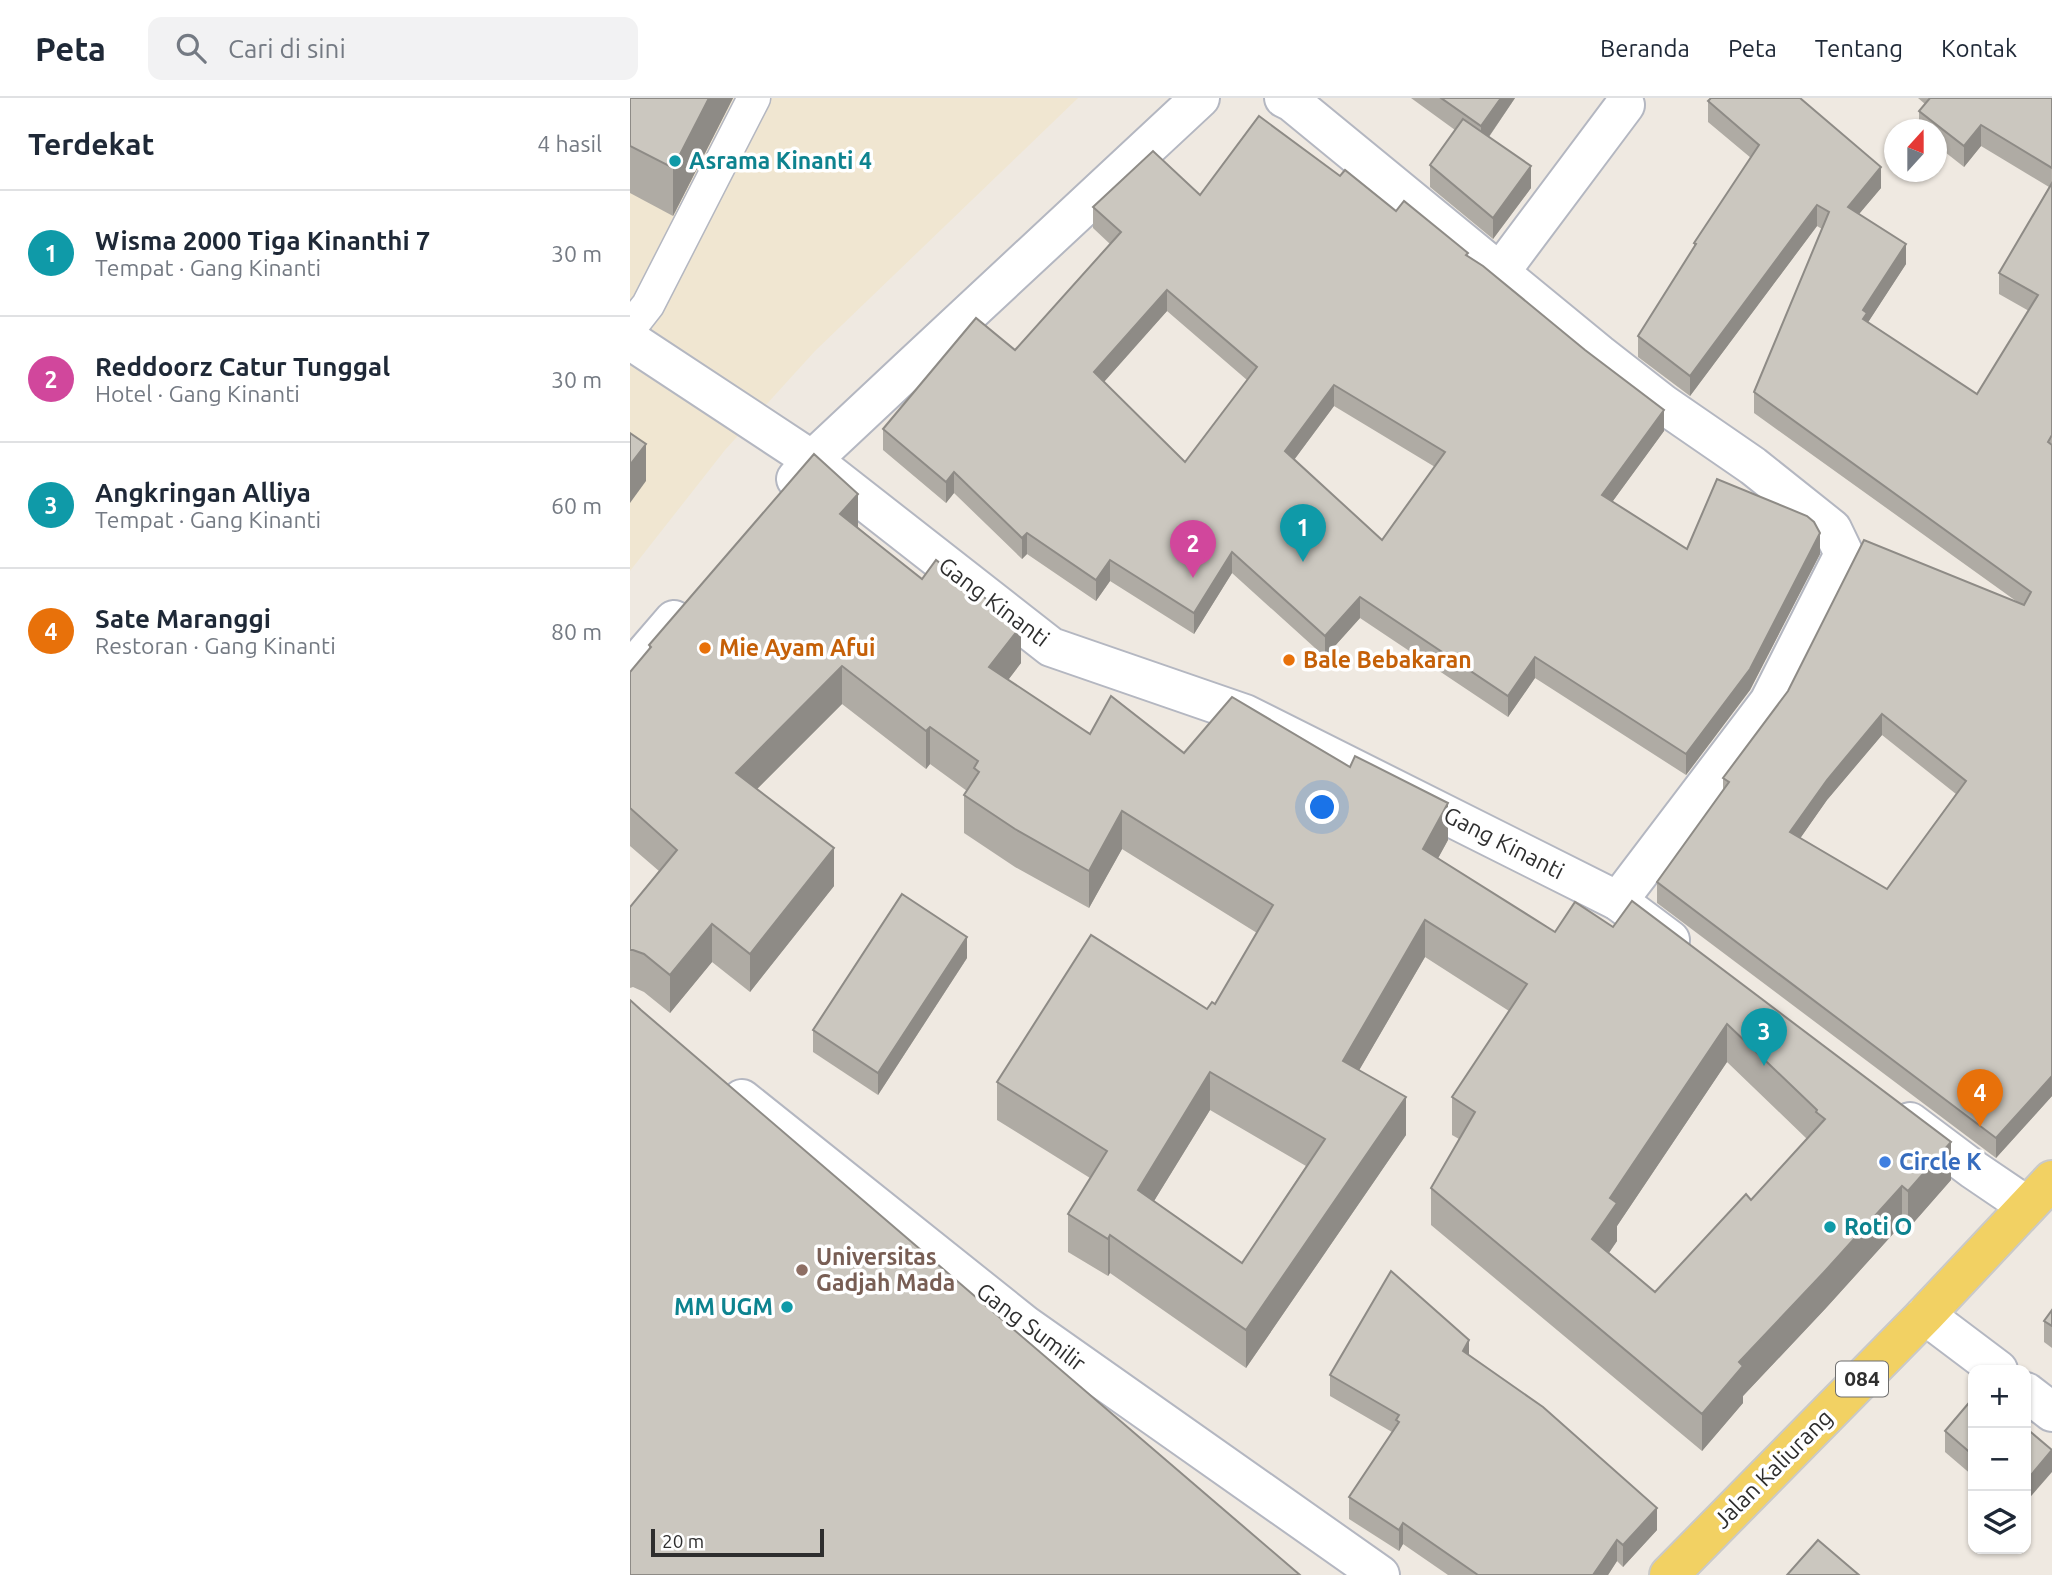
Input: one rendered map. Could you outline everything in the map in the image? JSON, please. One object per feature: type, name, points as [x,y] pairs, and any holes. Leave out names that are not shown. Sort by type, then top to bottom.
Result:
[{"type":"main road","name":"Jalan Kaliurang","points":[[1669,1575],[1925,1315],[2039,1193]]},
{"type":"street","points":[[775,503],[812,460],[1200,98]]},
{"type":"street","points":[[1290,99],[1652,396],[1753,466],[1832,529],[1844,554],[1769,702],[1618,901]]},
{"type":"street","points":[[1500,272],[1625,105]]},
{"type":"street","name":"Gang Kinanti","points":[[630,340],[812,460],[1051,647],[1245,714],[1618,901],[1696,960]]},
{"type":"street","points":[[630,671],[694,597]]},
{"type":"street","name":"Gang Sumilir","points":[[715,1078],[1025,1325],[1380,1575]]},
{"type":"street","points":[[1885,1103],[1974,1170],[2039,1193]]},
{"type":"street","points":[[1925,1315],[1991,1365]]},
{"type":"street","points":[[2031,1396],[2052,1412]]},
{"type":"lane","points":[[630,328],[648,305],[754,98]]},
{"type":"shaded area","points":[[630,98],[1078,98],[815,351],[725,450],[630,571]]},
{"type":"building","points":[[630,98],[709,98],[673,168],[630,146]]},
{"type":"building","points":[[1441,98],[1501,98],[1481,126]]},
{"type":"building","points":[[1711,98],[1800,98],[1881,167],[1848,207],[1906,244],[1863,310],[1867,313],[1863,319],[1977,394],[2038,295],[1999,273],[2052,183],[2052,435],[2048,442],[2052,445],[2052,1076],[1996,1138],[1657,882],[1729,782],[1723,778],[1788,691],[1864,540],[2024,605],[2031,592],[1754,392],[1829,212],[1817,205],[1690,376],[1638,336],[1696,244],[1694,243],[1759,145],[1708,101]],"holes":[[[1882,714],[1966,781],[1887,889],[1790,832],[1827,780]]]},
{"type":"building","points":[[1930,98],[2052,98],[2052,168],[1981,125],[1964,146],[1947,133],[1947,119],[1929,119],[1919,111]]},
{"type":"building","points":[[1259,116],[1340,176],[1345,170],[1396,211],[1404,201],[1468,253],[1466,255],[1664,410],[1602,495],[1687,549],[1717,479],[1807,516],[1814,522],[1820,533],[1750,669],[1686,754],[1535,657],[1508,696],[1360,597],[1325,636],[1232,552],[1194,613],[1110,560],[1096,580],[1027,533],[1022,538],[954,472],[946,482],[883,429],[976,318],[1015,350],[1121,232],[1093,207],[1153,151],[1200,195]],"holes":[[[1167,290],[1257,367],[1185,462],[1094,372]],[[1334,385],[1445,452],[1382,540],[1285,451]]]},
{"type":"building","points":[[1463,119],[1531,166],[1493,218],[1430,165]]},
{"type":"building","points":[[630,433],[646,444],[630,465]]},
{"type":"building","points":[[814,454],[858,494],[840,514],[922,579],[936,560],[1021,626],[989,667],[1090,734],[1111,696],[1184,753],[1232,697],[1350,767],[1355,756],[1448,803],[1423,849],[1555,932],[1575,902],[1613,927],[1632,901],[1951,1142],[1908,1191],[1902,1186],[1739,1362],[1743,1366],[1702,1414],[1431,1188],[1475,1112],[1452,1097],[1527,984],[1425,920],[1343,1061],[1406,1097],[1246,1330],[1110,1235],[1108,1239],[1068,1214],[1107,1151],[997,1082],[1091,935],[1207,1009],[1212,1002],[1215,1004],[1273,905],[1122,811],[1089,871],[1015,829],[964,795],[979,772],[974,768],[978,761],[930,727],[926,731],[842,666],[736,773],[834,848],[750,954],[712,924],[670,975],[644,954],[630,950],[630,907],[677,850],[630,808],[630,672],[651,647],[649,645]],"holes":[[[1727,1024],[1825,1119],[1751,1200],[1746,1194],[1655,1292],[1592,1239],[1617,1203],[1610,1198]],[[1210,1072],[1325,1139],[1242,1263],[1138,1190]]]},
{"type":"building","points":[[902,894],[967,937],[878,1073],[813,1030]]},
{"type":"building","name":"Universitas Gadjah Mada","points":[[630,1000],[641,1010],[1300,1575],[630,1575]]},
{"type":"building","points":[[1391,1271],[1469,1340],[1463,1351],[1543,1407],[1657,1508],[1623,1545],[1617,1540],[1593,1575],[1478,1575],[1403,1523],[1399,1530],[1349,1497],[1399,1422],[1396,1420],[1399,1415],[1330,1375]]},
{"type":"building","points":[[2052,1310],[2052,1326],[2044,1321]]},
{"type":"building","points":[[1968,1404],[1968,1451],[1945,1431]]},
{"type":"building","points":[[2031,1432],[2052,1450],[2031,1475]]},
{"type":"building","points":[[1818,1540],[1859,1575],[1787,1575]]},
{"type":"place","name":"Asrama Kinanti 4","points":[[675,161]]},
{"type":"place","name":"Wisma 2000 Tiga Kinanthi 7","points":[[1303,562]]},
{"type":"place","name":"Reddoorz Catur Tunggal","points":[[1193,578]]},
{"type":"place","name":"Mie Ayam Afui","points":[[705,648]]},
{"type":"place","name":"Bale Bebakaran","points":[[1289,660]]},
{"type":"place","name":"Angkringan Alliya","points":[[1764,1066]]},
{"type":"place","name":"Sate Maranggi","points":[[1980,1127]]},
{"type":"place","name":"Circle K","points":[[1885,1162]]},
{"type":"place","name":"Roti O","points":[[1830,1227]]},
{"type":"place","name":"Universitas Gadjah Mada","points":[[802,1270]]},
{"type":"place","name":"MM UGM","points":[[787,1307]]}]
